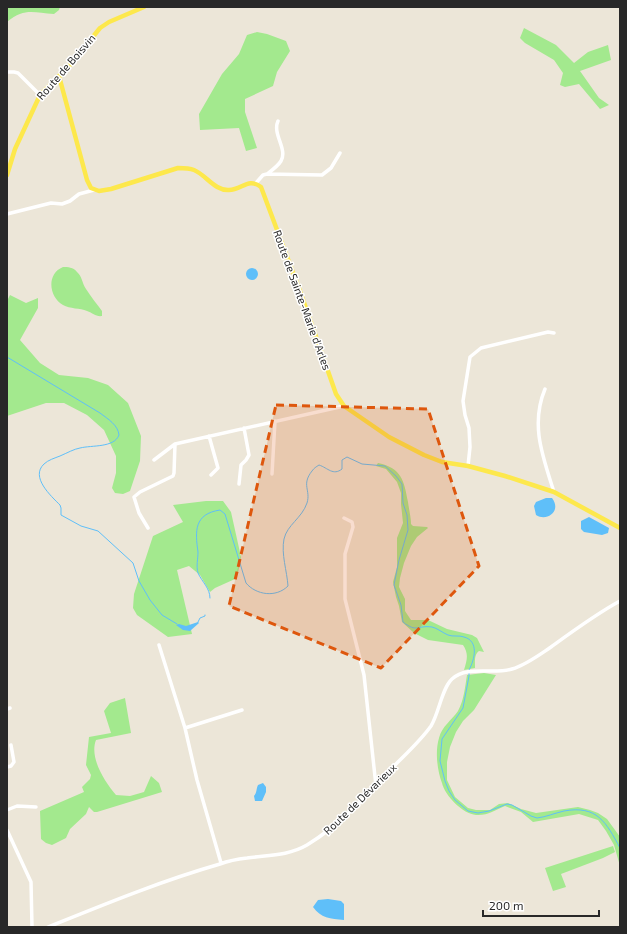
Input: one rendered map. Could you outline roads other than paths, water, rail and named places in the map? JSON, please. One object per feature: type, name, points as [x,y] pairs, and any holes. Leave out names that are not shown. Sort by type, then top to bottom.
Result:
[{"type":"main road","name":"Route de Boisvin","points":[[7,175],[15,149],[40,95],[71,64],[104,24],[144,7]]},
{"type":"main road","points":[[59,76],[87,180],[91,188],[94,190],[99,191],[111,189],[178,168],[194,170],[220,189],[235,189],[247,184],[256,183]]},
{"type":"main road","name":"Route de Sainte-Marie d'Arles","points":[[256,183],[261,188],[301,294],[336,394],[344,406],[389,437],[424,455],[442,462],[468,466],[505,476],[554,492],[620,528]]},
{"type":"street","points":[[7,72],[18,73],[40,95]]},
{"type":"street","points":[[256,183],[282,159],[282,152],[276,128],[278,121]]},
{"type":"street","points":[[267,174],[322,175],[330,168],[340,153]]},
{"type":"street","points":[[7,214],[51,203],[62,204],[70,201],[79,194],[94,190]]},
{"type":"street","points":[[468,466],[470,447],[463,401],[470,357],[481,348],[548,332],[554,333]]},
{"type":"street","points":[[545,389],[538,415],[540,446],[554,492]]},
{"type":"street","points":[[154,460],[175,444],[344,406]]},
{"type":"street","points":[[272,474],[275,421]]},
{"type":"street","points":[[239,484],[241,465],[249,455],[244,428]]},
{"type":"street","points":[[209,436],[218,468],[211,475]]},
{"type":"street","points":[[148,528],[139,512],[134,498],[137,494],[173,476],[175,444]]},
{"type":"street","points":[[344,518],[352,522],[353,527],[345,554],[345,599],[364,675],[376,786]]},
{"type":"street","name":"Route de Dévarieux","points":[[48,927],[130,894],[221,863],[245,858],[283,854],[306,846],[330,829],[376,786],[422,737],[435,718],[450,681],[457,675],[474,671],[503,671],[513,669],[536,657],[593,617],[620,601]]},
{"type":"street","points":[[159,646],[184,728],[197,780],[221,863]]},
{"type":"street","points":[[184,728],[242,710]]},
{"type":"street","points":[[7,767],[11,766],[14,762],[11,745]]},
{"type":"street","points":[[7,810],[17,806],[36,807]]},
{"type":"street","points":[[7,830],[31,882],[32,927]]},
{"type":"water","points":[[254,268],[257,269],[257,279],[250,280],[247,279],[246,272],[247,269]]},
{"type":"water","points":[[546,498],[552,498],[555,503],[554,511],[549,516],[540,517],[536,515],[534,506],[536,502]]},
{"type":"water","points":[[589,517],[609,528],[608,533],[602,535],[584,532],[581,529],[581,521]]},
{"type":"water","points":[[199,623],[190,631],[183,630],[176,625],[179,624],[186,626]]},
{"type":"water","points":[[263,783],[266,787],[266,792],[262,801],[255,801],[254,796],[258,785]]},
{"type":"water","points":[[328,899],[341,901],[344,904],[344,920],[323,916],[313,907],[318,900]]},
{"type":"waterway","points":[[7,357],[100,413],[117,428],[119,435],[112,442],[108,444],[85,447],[52,459],[44,464],[40,469],[39,475],[47,492],[60,505],[61,515],[81,526],[98,531],[133,563],[139,581],[150,600],[162,615],[177,624]]},
{"type":"waterway","points":[[210,598],[209,591],[198,573],[197,568],[197,531],[198,525],[205,515],[220,510],[225,514],[246,583],[255,590],[266,594],[278,592],[288,586],[284,557],[284,539],[288,530],[305,508],[308,498],[307,480],[313,470],[319,465],[333,472],[339,471],[342,469],[342,460],[347,457],[362,464],[385,466],[402,484],[403,503],[407,515],[408,530],[399,560],[394,585],[401,605],[403,622],[414,628],[432,627],[448,635],[462,636],[469,639],[474,646],[473,661],[469,670]]},
{"type":"waterway","points":[[198,622],[200,618],[205,615]]},
{"type":"waterway","points":[[469,673],[463,708],[442,739],[440,761],[445,781],[455,800],[468,811],[478,813],[489,811],[507,804],[512,805],[537,818],[564,811],[575,810],[593,813],[605,823],[620,848]]}]
